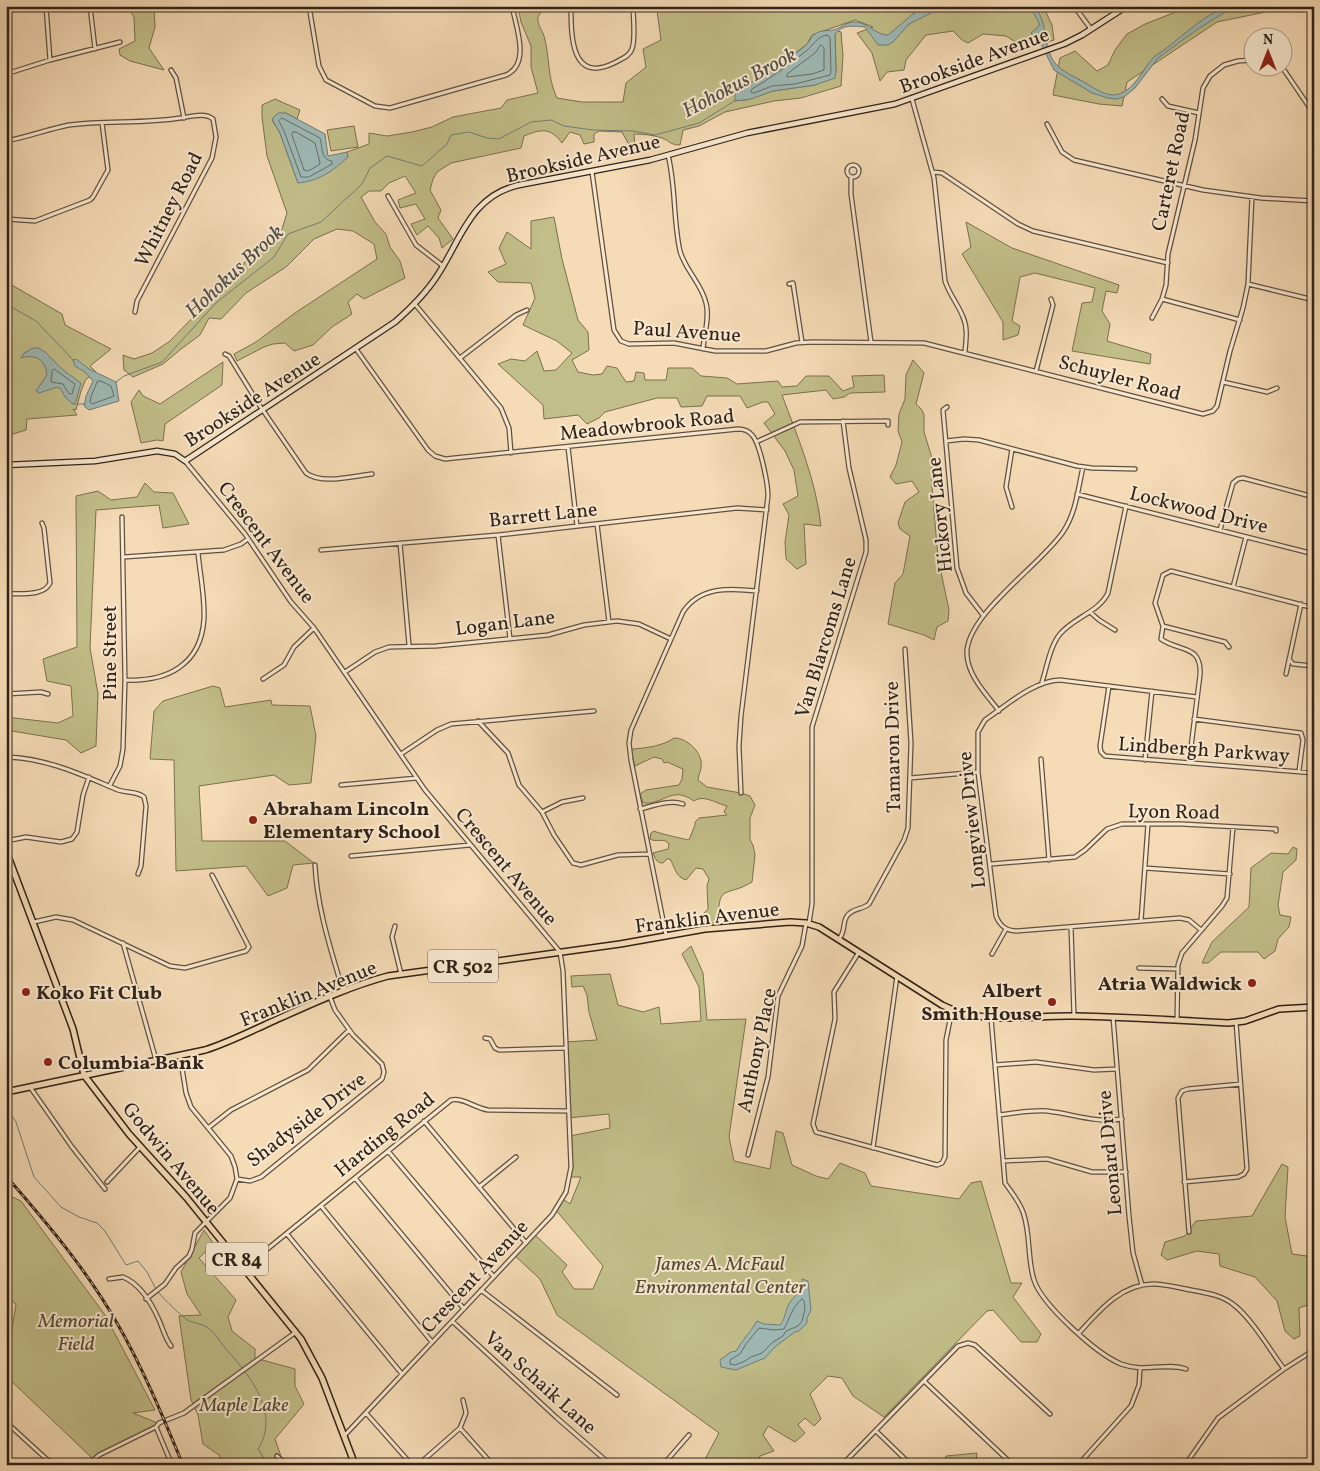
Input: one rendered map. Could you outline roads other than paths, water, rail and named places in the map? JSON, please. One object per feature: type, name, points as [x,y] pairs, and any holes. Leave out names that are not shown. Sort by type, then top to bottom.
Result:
[{"type":"main road","name":"Godwin Avenue","points":[[6,850],[74,1029],[84,1076],[140,1147],[206,1222],[296,1332],[317,1367],[355,1465]]},
{"type":"main road","name":"Franklin Avenue","points":[[6,1092],[205,1050],[376,979],[401,974],[620,944],[705,929],[790,922],[808,924],[839,939]]},
{"type":"main road","name":"CR 502","points":[[839,939],[952,1010],[971,1016],[991,1018],[1074,1016],[1236,1022],[1279,1009],[1314,1007]]},
{"type":"street","points":[[46,6],[50,60]]},
{"type":"street","points":[[90,6],[95,49]]},
{"type":"street","points":[[309,6],[319,66],[326,80],[375,106],[390,108],[506,75],[514,70],[519,62],[521,53],[512,6]]},
{"type":"street","points":[[571,6],[573,40],[579,60],[590,68],[599,69],[626,57],[631,52],[633,44],[633,6]]},
{"type":"street","points":[[1074,6],[1091,29]]},
{"type":"street","name":"Brookside Avenue","points":[[185,461],[396,322],[436,277],[467,222],[482,205],[514,186],[592,172],[668,155],[747,133],[912,100],[959,80],[1071,41],[1127,6]]},
{"type":"street","points":[[7,72],[120,42]]},
{"type":"street","name":"Carteret Road","points":[[1152,318],[1162,299],[1168,275],[1168,254],[1195,140],[1203,88],[1214,72],[1231,62],[1242,61]]},
{"type":"street","points":[[6,141],[63,126],[184,118],[176,78],[171,70]]},
{"type":"street","points":[[1289,78],[1314,114]]},
{"type":"street","points":[[1162,99],[1168,106],[1199,113]]},
{"type":"street","points":[[912,100],[933,172],[945,281],[965,322],[967,335],[965,352]]},
{"type":"street","name":"Whitney Road","points":[[135,312],[137,300],[214,153],[216,137],[213,119],[206,115],[184,118]]},
{"type":"street","points":[[6,219],[35,221],[90,200],[108,170],[102,123]]},
{"type":"street","points":[[1047,124],[1062,152],[1070,158],[1183,186],[1252,197],[1314,201]]},
{"type":"street","points":[[668,155],[673,175],[680,251],[706,302],[707,313],[702,349]]},
{"type":"street","points":[[851,177],[855,177],[859,173],[855,165],[851,165],[847,170],[851,177],[858,248],[872,342]]},
{"type":"street","name":"Paul Avenue","points":[[592,172],[615,334],[621,341],[629,344],[674,343],[715,351],[758,351],[802,342]]},
{"type":"street","points":[[933,172],[942,173],[1033,232],[1168,263]]},
{"type":"street","points":[[388,196],[416,244],[443,266]]},
{"type":"street","name":"Schuyler Road","points":[[802,342],[924,343],[1203,414],[1210,413],[1215,409],[1223,382],[1248,284],[1252,197]]},
{"type":"street","points":[[789,284],[793,283],[802,342]]},
{"type":"street","points":[[1248,284],[1314,300]]},
{"type":"street","points":[[1036,371],[1053,305],[1052,299]]},
{"type":"street","points":[[1162,299],[1240,320]]},
{"type":"street","points":[[414,303],[505,414],[509,428],[511,453]]},
{"type":"street","points":[[460,358],[516,315],[527,310]]},
{"type":"street","name":"Meadowbrook Road","points":[[356,349],[431,453],[440,458],[451,460],[738,429],[749,432],[756,442],[768,488],[767,510],[740,731],[740,792]]},
{"type":"street","points":[[225,354],[230,356],[303,469],[311,476],[324,480],[372,474]]},
{"type":"street","points":[[1223,382],[1267,392],[1277,388]]},
{"type":"street","name":"Hickory Lane","points":[[947,406],[943,410],[957,568],[966,593],[983,615]]},
{"type":"street","name":"Van Blarcoms Lane","points":[[808,924],[812,904],[812,728],[866,552],[866,540],[848,468],[843,421]]},
{"type":"street","points":[[756,442],[800,422],[888,421],[888,425]]},
{"type":"street","points":[[946,441],[972,439],[1083,467],[1135,469]]},
{"type":"street","points":[[568,447],[577,526]]},
{"type":"street","points":[[1012,449],[1006,487],[1012,507]]},
{"type":"street","name":"Crescent Avenue","points":[[6,465],[95,461],[157,451],[169,452],[185,461],[248,539],[291,602],[314,628],[434,803],[471,844],[560,952],[563,971],[571,1162],[568,1184],[557,1208],[526,1243],[344,1436]]},
{"type":"street","points":[[999,711],[973,674],[967,656],[969,637],[983,615],[1039,560],[1062,534],[1070,520],[1083,467]]},
{"type":"street","points":[[1220,530],[1234,483],[1238,479],[1243,478],[1314,497]]},
{"type":"street","name":"Lockwood Drive","points":[[1077,494],[1314,554]]},
{"type":"street","points":[[1042,683],[1056,639],[1064,629],[1103,601],[1108,594],[1126,506]]},
{"type":"street","name":"Barrett Lane","points":[[321,550],[498,535],[737,508],[767,510]]},
{"type":"street","name":"Pine Street","points":[[110,785],[117,773],[122,757],[125,680],[122,517]]},
{"type":"street","points":[[6,594],[41,592],[49,586],[44,528],[42,524]]},
{"type":"street","points":[[597,524],[609,622]]},
{"type":"street","points":[[498,535],[510,639]]},
{"type":"street","points":[[1233,587],[1246,537]]},
{"type":"street","points":[[124,557],[198,553],[232,548],[248,539]]},
{"type":"street","points":[[400,543],[409,645]]},
{"type":"street","points":[[125,680],[148,680],[164,676],[178,668],[194,651],[204,620],[198,553]]},
{"type":"street","points":[[1189,763],[1200,663],[1190,650],[1169,645],[1161,640],[1163,626],[1155,603],[1162,577],[1171,571],[1314,608]]},
{"type":"street","points":[[666,935],[629,750],[630,737],[686,607],[702,594],[723,590],[757,592]]},
{"type":"street","points":[[1286,674],[1301,604]]},
{"type":"street","points":[[1090,611],[1099,620],[1115,630]]},
{"type":"street","name":"Logan Lane","points":[[345,672],[369,655],[382,649],[409,645],[436,646],[548,635],[584,625],[609,622],[631,622],[671,639]]},
{"type":"street","points":[[1163,626],[1225,642],[1229,647]]},
{"type":"street","points":[[263,679],[284,666],[294,647],[314,628]]},
{"type":"street","name":"Tamaron Drive","points":[[839,939],[844,933],[848,915],[853,910],[864,908],[869,904],[904,840],[908,828],[911,742],[905,649]]},
{"type":"street","points":[[1289,659],[1293,664],[1314,666]]},
{"type":"street","name":"Longview Drive","points":[[1006,929],[1000,924],[996,916],[978,772],[978,737],[980,728],[985,720],[1042,683],[1060,680],[1197,697]]},
{"type":"street","name":"Lindbergh Parkway","points":[[1109,686],[1100,746],[1101,752],[1108,757],[1314,772]]},
{"type":"street","points":[[6,694],[41,692],[48,694]]},
{"type":"street","points":[[1144,760],[1152,692]]},
{"type":"street","points":[[401,754],[443,727],[478,721],[594,711]]},
{"type":"street","points":[[1194,719],[1301,733],[1304,740],[1299,771]]},
{"type":"street","points":[[478,721],[508,753],[519,784],[542,812],[554,835],[576,864],[581,865],[618,855],[650,854]]},
{"type":"street","points":[[6,757],[44,762],[66,768],[110,785],[120,791],[141,794],[146,800],[141,866],[138,874]]},
{"type":"street","points":[[1041,759],[1049,860]]},
{"type":"street","points":[[910,778],[978,772]]},
{"type":"street","points":[[6,841],[26,837],[61,842],[72,839],[77,832],[83,795],[89,777]]},
{"type":"street","points":[[341,785],[417,778]]},
{"type":"street","points":[[542,812],[562,802],[583,798]]},
{"type":"street","points":[[640,808],[664,803],[678,802],[682,804]]},
{"type":"street","name":"Lyon Road","points":[[991,864],[1069,858],[1080,854],[1111,826],[1122,824],[1233,827],[1276,829],[1276,831]]},
{"type":"street","points":[[1141,921],[1148,824]]},
{"type":"street","points":[[1177,1020],[1178,962],[1182,953],[1227,898],[1233,827]]},
{"type":"street","points":[[351,856],[471,844]]},
{"type":"street","points":[[315,865],[315,885],[319,904],[343,992]]},
{"type":"street","points":[[6,868],[12,866]]},
{"type":"street","points":[[1145,868],[1230,874]]},
{"type":"street","points":[[34,922],[54,918],[68,918],[170,966],[181,968],[248,950],[249,946],[212,875]]},
{"type":"street","points":[[992,954],[1006,929],[1017,931],[1184,918],[1201,930]]},
{"type":"street","name":"Anthony Place","points":[[748,1155],[768,1077],[778,996],[802,946],[808,924]]},
{"type":"street","points":[[395,926],[392,937],[401,974]]},
{"type":"street","points":[[1070,926],[1074,1016]]},
{"type":"street","points":[[123,943],[156,1061]]},
{"type":"street","points":[[860,952],[834,992],[835,1019],[813,1124],[814,1130],[818,1133],[937,1164],[942,1163],[945,1157],[946,1040],[952,1010]]},
{"type":"street","points":[[1139,968],[1177,970]]},
{"type":"street","points":[[873,1148],[897,976]]},
{"type":"street","name":"Shadyside Drive","points":[[237,1179],[250,1181],[261,1177],[380,1082],[384,1072],[382,1064],[361,1045],[349,1030],[335,1010],[330,997]]},
{"type":"street","name":"Leonard Drive","points":[[1113,1017],[1133,1253],[1142,1285]]},
{"type":"street","points":[[991,1018],[1005,1183],[1024,1213],[1029,1236],[1032,1272],[1036,1286],[1048,1303],[1106,1356],[1140,1369],[1174,1367],[1186,1369]]},
{"type":"street","points":[[1184,1182],[1238,1177],[1244,1174],[1248,1165],[1236,1022]]},
{"type":"street","points":[[208,1128],[230,1110],[308,1070],[349,1030]]},
{"type":"street","points":[[485,1038],[490,1040],[495,1048],[499,1050],[566,1048]]},
{"type":"street","points":[[146,1299],[166,1284],[176,1268],[188,1256],[192,1249],[195,1233],[230,1198],[237,1179],[236,1167],[231,1156],[191,1106],[186,1093],[180,1056]]},
{"type":"street","points":[[995,1065],[1036,1062],[1094,1070],[1117,1069]]},
{"type":"street","points":[[1188,1232],[1178,1098],[1182,1091],[1188,1089],[1241,1084]]},
{"type":"street","points":[[30,1087],[72,1148],[105,1189]]},
{"type":"street","name":"Harding Road","points":[[244,1268],[449,1101],[454,1099],[461,1100],[475,1108],[488,1110],[568,1111]]},
{"type":"street","points":[[999,1115],[1045,1111],[1094,1120],[1122,1119]]},
{"type":"street","points":[[424,1121],[526,1243]]},
{"type":"street","points":[[107,1182],[140,1147]]},
{"type":"street","points":[[388,1151],[494,1277]]},
{"type":"street","points":[[479,1187],[516,1157]]},
{"type":"street","points":[[1003,1161],[1047,1158],[1092,1172],[1126,1172]]},
{"type":"street","points":[[355,1178],[464,1309]]},
{"type":"street","points":[[321,1206],[432,1342]]},
{"type":"street","points":[[287,1234],[402,1374]]},
{"type":"street","points":[[109,1279],[119,1277],[126,1279],[138,1288],[154,1311],[171,1346]]},
{"type":"street","points":[[1079,1333],[1114,1298],[1126,1290],[1142,1285],[1161,1284],[1203,1292],[1227,1300],[1244,1314],[1284,1369]]},
{"type":"street","points":[[481,1290],[617,1395]]},
{"type":"street","name":"Van Schaik Lane","points":[[452,1321],[611,1465]]},
{"type":"street","points":[[88,1465],[99,1455],[184,1412],[296,1332]]},
{"type":"street","points":[[842,1465],[958,1346],[967,1343],[975,1345],[1050,1414]]},
{"type":"street","points":[[1200,1465],[1186,1463],[1218,1418],[1284,1369],[1314,1350]]},
{"type":"street","points":[[1078,1465],[1125,1414],[1134,1399],[1139,1385],[1140,1369]]},
{"type":"street","points":[[925,1382],[1013,1465]]},
{"type":"street","points":[[418,1465],[460,1428],[466,1413],[463,1400]]},
{"type":"street","points":[[366,1413],[412,1465]]},
{"type":"street","points":[[6,1422],[53,1465]]},
{"type":"street","points":[[156,1427],[172,1465]]},
{"type":"street","points":[[460,1428],[493,1465]]},
{"type":"street","points":[[876,1431],[907,1461]]},
{"type":"street","points":[[663,1465],[689,1435]]},
{"type":"street","points":[[277,1456],[287,1465]]},
{"type":"street","points":[[1312,1465],[1314,1457]]},
{"type":"street","points":[[44,1465],[48,1460]]},
{"type":"water","points":[[937,6],[1034,6],[1042,19],[1048,49],[1055,63],[1068,74],[1105,94],[1114,95],[1125,92],[1130,88],[1153,58],[1200,22],[1218,11],[1235,6],[1198,29],[1158,58],[1135,88],[1124,97],[1116,99],[1092,93],[1054,70],[1042,46],[1031,33],[1040,25],[1033,12],[1012,8],[965,12],[933,12],[909,24],[888,45],[878,45],[865,27],[845,27],[835,34],[835,78],[815,85],[773,91],[751,99],[735,101],[735,93],[781,65],[821,31],[836,29],[854,22],[888,35],[913,14],[920,10]]},
{"type":"water","points":[[278,113],[286,113],[325,134],[328,156],[347,152],[348,157],[325,175],[298,183],[280,133],[272,119]]},
{"type":"water","points":[[33,348],[38,348],[45,352],[63,370],[81,383],[76,401],[73,404],[65,397],[61,389],[57,387],[39,393],[36,391],[47,375],[44,365],[35,357],[21,358],[24,353]]},
{"type":"water","points":[[76,359],[89,369],[116,382],[119,401],[89,410],[84,406],[86,396],[93,381],[85,372],[75,366],[73,360]]},
{"type":"water","points":[[802,1279],[808,1281],[811,1310],[807,1323],[799,1331],[776,1346],[765,1358],[736,1370],[721,1367],[720,1360],[731,1352],[736,1351],[757,1321],[764,1324],[780,1325],[790,1303],[802,1287]]},
{"type":"waterway","name":"Hohokus Brook","points":[[116,382],[124,376],[162,362],[216,303],[274,257],[288,234],[321,222],[362,184],[370,168],[387,156],[422,166],[447,144],[451,135],[469,132],[487,138],[499,139],[531,122],[551,120],[564,126],[593,130],[633,131],[655,135],[699,123],[736,100]]},
{"type":"waterway","name":"Hohokus Brook","points":[[6,304],[36,321],[74,361]]},
{"type":"waterway","points":[[73,404],[85,404]]},
{"type":"waterway","points":[[7,1108],[16,1122],[34,1177],[61,1207],[79,1217],[97,1223],[105,1231],[126,1265],[138,1261],[147,1272],[156,1289]]},
{"type":"waterway","points":[[158,1292],[186,1319],[205,1326],[212,1331],[252,1382],[264,1408],[266,1422],[264,1435],[258,1449],[263,1457],[264,1465]]},
{"type":"railway","points":[[6,1176],[65,1247],[105,1303],[144,1375],[183,1465]]},
{"type":"place","name":"Abraham Lincoln Elementary School","points":[[253,820]]},
{"type":"place","name":"Atria Waldwick","points":[[1252,983]]},
{"type":"place","name":"Koko Fit Club","points":[[26,992]]},
{"type":"place","name":"Albert Smith House","points":[[1052,1002]]},
{"type":"place","name":"Columbia Bank","points":[[48,1062]]},
{"type":"park label","name":"James A. McFaul Environmental Center","points":[[720,1274]]},
{"type":"park label","name":"Memorial Field","points":[[76,1332]]},
{"type":"park label","name":"Maple Lake","points":[[244,1404]]}]
